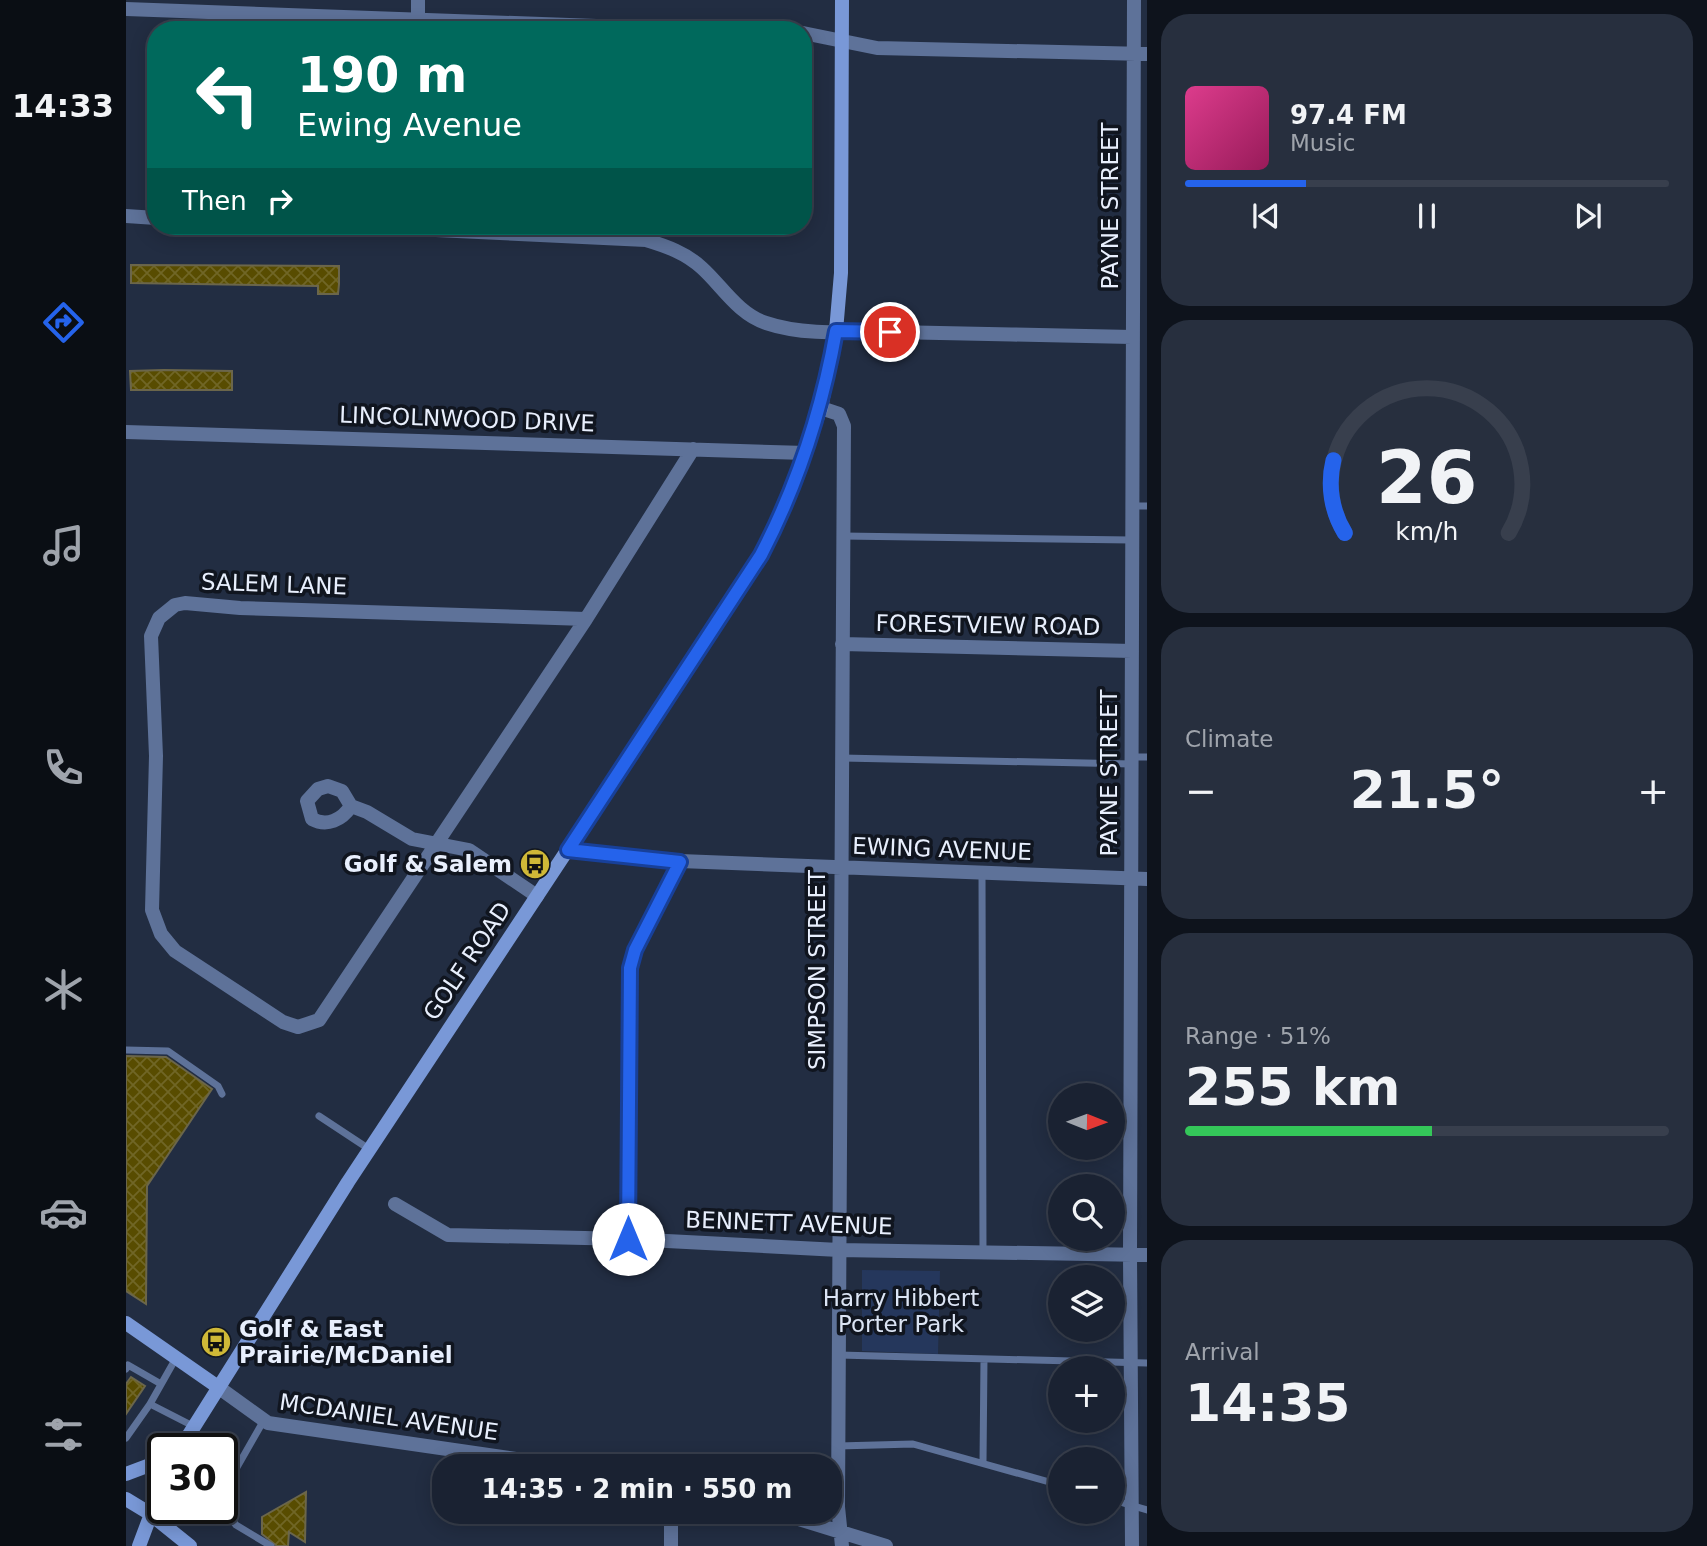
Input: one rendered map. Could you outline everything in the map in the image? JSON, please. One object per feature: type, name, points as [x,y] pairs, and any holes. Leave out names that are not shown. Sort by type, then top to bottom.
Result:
[{"type":"main road","name":"GOLF ROAD","points":[[189,1433],[369,1149],[761,555],[806,453],[821,408],[836,331],[841,273],[842,0]]},
{"type":"main road","points":[[126,1322],[218,1387]]},
{"type":"main road","points":[[126,1474],[147,1466]]},
{"type":"main road","points":[[126,1499],[147,1512]]},
{"type":"main road","points":[[139,1546],[147,1520]]},
{"type":"main road","points":[[163,1524],[190,1546]]},
{"type":"street","points":[[418,0],[418,19]]},
{"type":"street","name":"PAYNE STREET","points":[[1132,1546],[1132,337],[1140,54],[1134,0]]},
{"type":"street","points":[[126,9],[470,21]]},
{"type":"street","points":[[812,35],[877,48],[1140,54]]},
{"type":"street","points":[[126,216],[147,217]]},
{"type":"street","points":[[541,235],[646,240],[666,246],[702,267],[737,305],[763,323],[836,331],[1132,337]]},
{"type":"street","points":[[1132,377],[1147,378]]},
{"type":"street","name":"SIMPSON STREET","points":[[821,408],[839,414],[844,426],[838,1446],[841,1540]]},
{"type":"street","name":"LINCOLNWOOD DRIVE","points":[[126,432],[806,453]]},
{"type":"street","name":"SALEM LANE","points":[[586,619],[240,608],[185,603],[175,605],[159,618],[150,645],[156,756],[151,895],[156,922],[167,944],[283,1023],[299,1027],[311,1024],[325,1011],[586,619],[693,449]]},
{"type":"street","name":"FORESTVIEW ROAD","points":[[1132,629],[1147,629]]},
{"type":"street","name":"FORESTVIEW ROAD","points":[[842,644],[1132,651]]},
{"type":"street","points":[[351,806],[367,812],[401,834],[436,845],[449,844],[470,850],[537,896]]},
{"type":"street","name":"EWING AVENUE","points":[[568,850],[680,862],[1147,879]]},
{"type":"street","points":[[628,1239],[630,968],[635,950],[680,862]]},
{"type":"street","name":"BENNETT AVENUE","points":[[395,1204],[448,1235],[628,1239],[839,1250],[1147,1255]]},
{"type":"street","name":"MCDANIEL AVENUE","points":[[218,1387],[264,1420],[486,1454]]},
{"type":"street","points":[[671,1524],[671,1546]]},
{"type":"street","points":[[804,1524],[841,1540],[886,1546]]},
{"type":"lane","points":[[1132,506],[1147,506]]},
{"type":"lane","points":[[843,536],[1131,540]]},
{"type":"lane","points":[[841,758],[1132,760],[1147,757]]},
{"type":"lane","points":[[982,873],[984,1252]]},
{"type":"lane","points":[[126,1050],[168,1051],[218,1086],[222,1094]]},
{"type":"lane","points":[[318,1116],[369,1149]]},
{"type":"lane","points":[[839,1354],[1147,1363]]},
{"type":"lane","points":[[126,1438],[150,1404],[176,1357]]},
{"type":"lane","points":[[984,1359],[984,1462]]},
{"type":"lane","points":[[126,1369],[128,1365],[161,1384]]},
{"type":"lane","points":[[150,1404],[193,1426]]},
{"type":"lane","points":[[264,1420],[224,1490],[223,1509],[236,1525],[271,1546]]},
{"type":"lane","points":[[838,1446],[913,1444],[1048,1481]]},
{"type":"lane","points":[[1125,1504],[1147,1510]]},
{"type":"green space","name":"Harry Hibbert Porter Park","points":[[862,1270],[940,1271],[938,1354],[862,1351]]},
{"type":"building","points":[[131,265],[339,266],[338,294],[318,294],[318,286],[131,283]]},
{"type":"building","points":[[130,371],[232,371],[232,390],[131,390]]},
{"type":"building","points":[[126,1056],[166,1057],[212,1089],[147,1186],[146,1304],[126,1291]]},
{"type":"building","points":[[131,1377],[145,1386],[126,1414],[126,1384]]},
{"type":"building","points":[[306,1492],[305,1542],[289,1532],[288,1546],[277,1546],[262,1534],[262,1517]]},
{"type":"place","name":"Golf & Salem","points":[[535,864]]},
{"type":"place","name":"Golf & East Prairie/McDaniel","points":[[216,1342]]},
{"type":"route","points":[[628,1239],[630,968],[635,950],[680,862],[568,850],[761,555],[777,525],[821,408],[836,331],[890,332]]}]
